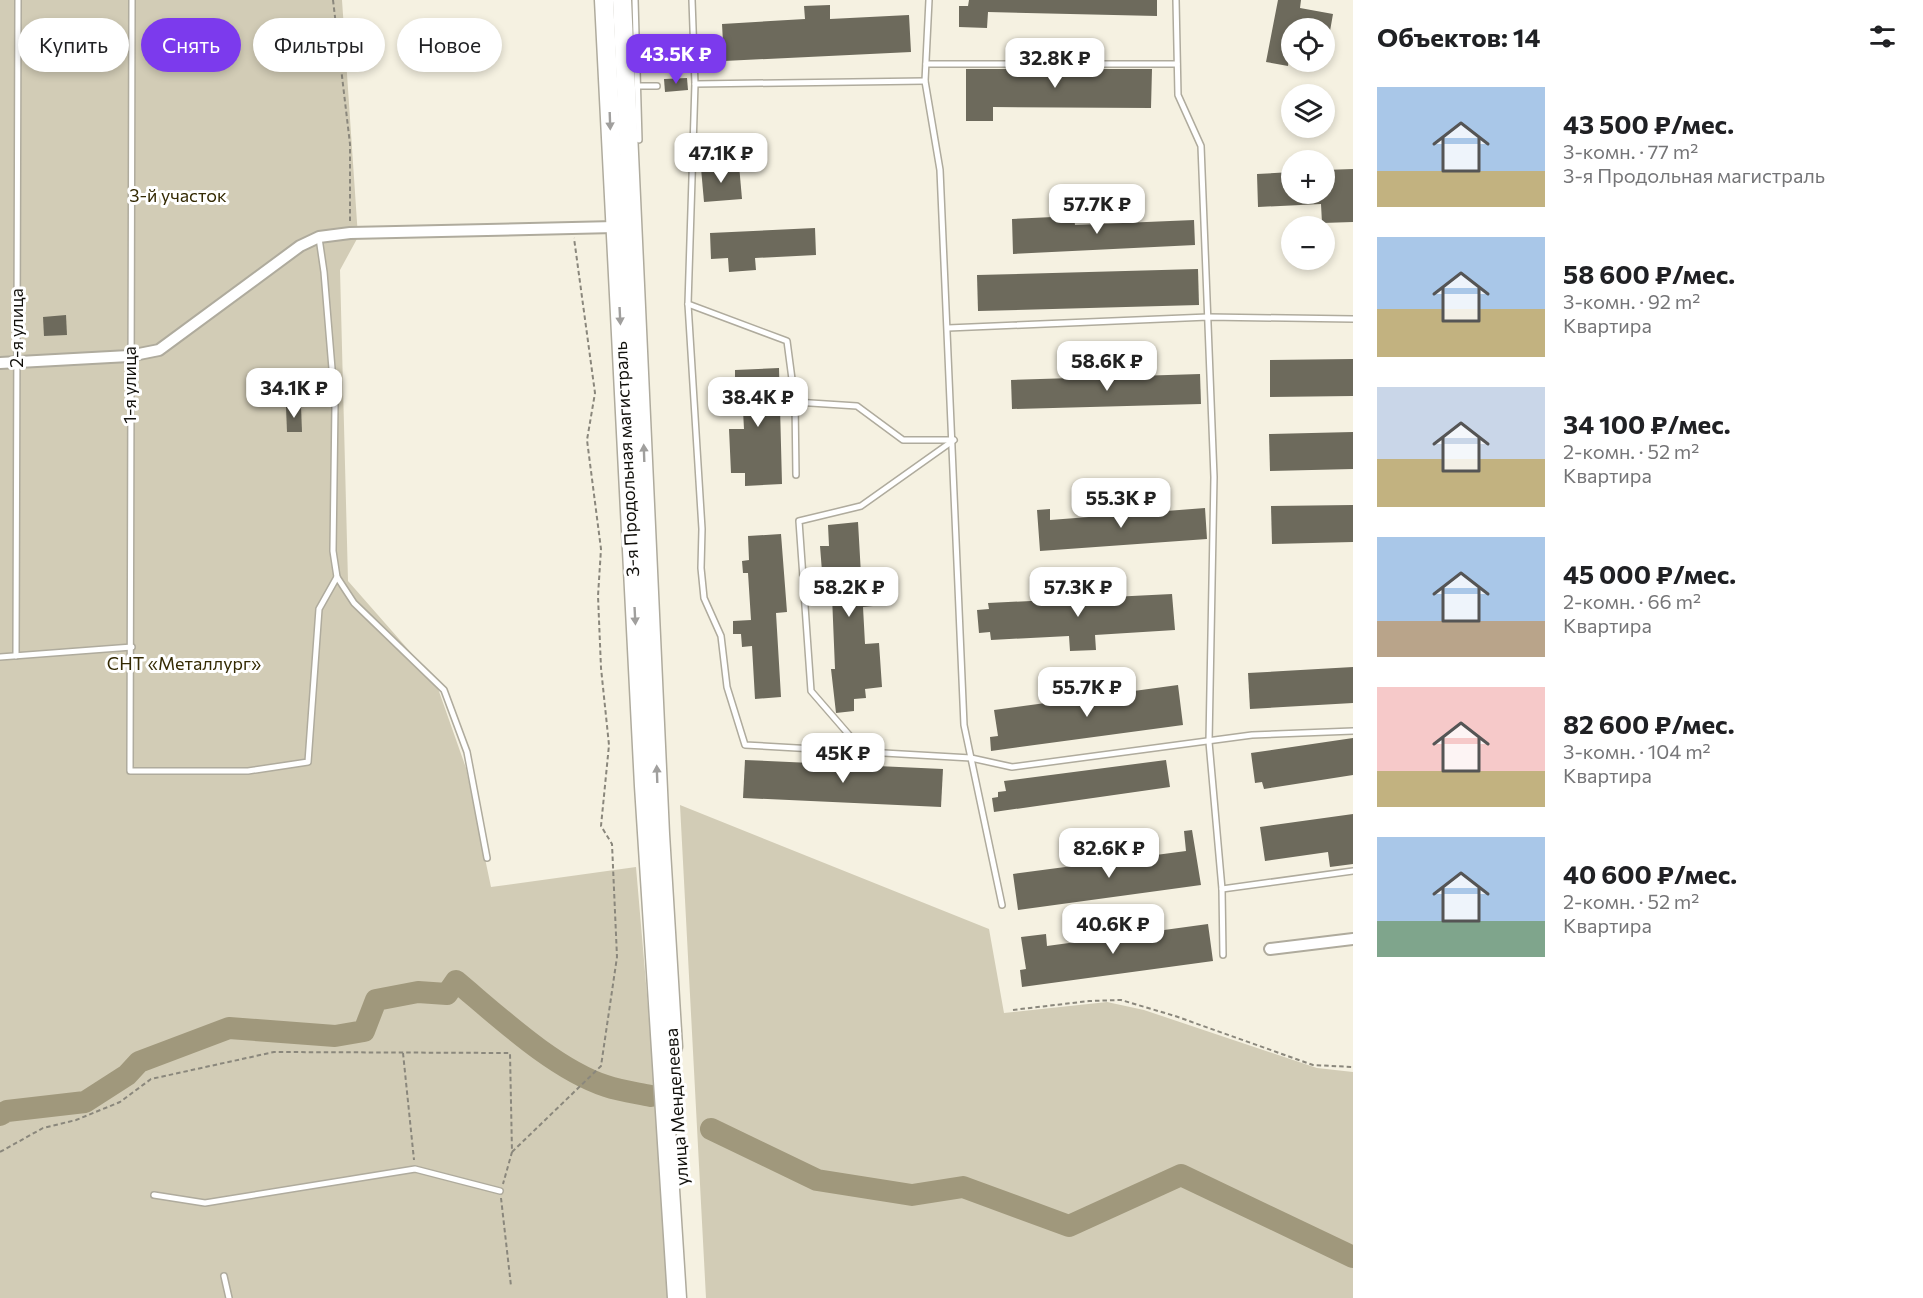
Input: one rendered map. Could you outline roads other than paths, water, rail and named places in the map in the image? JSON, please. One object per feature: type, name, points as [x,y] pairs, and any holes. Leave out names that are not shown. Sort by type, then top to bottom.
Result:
[{"type":"highway","name":"3-я Продольная магистраль","points":[[604,0],[615,227],[659,917]]},
{"type":"highway","name":"3-я Продольная магистраль","points":[[622,0],[659,917]]},
{"type":"highway","name":"улица Менделеева","points":[[659,917],[678,1298]]},
{"type":"highway","name":"улица Менделеева","points":[[659,917],[689,1298]]},
{"type":"street","points":[[0,363],[129,356],[167,345],[277,260],[319,237],[350,233],[573,226],[615,227]]},
{"type":"street","points":[[1270,949],[1353,939]]},
{"type":"lane","name":"2-я улица","points":[[16,656],[18,0]]},
{"type":"lane","name":"1-я улица","points":[[132,0],[129,356],[132,647],[130,771],[248,771],[308,762],[319,609],[337,577]]},
{"type":"lane","points":[[635,0],[639,140]]},
{"type":"lane","points":[[692,0],[695,84],[688,304],[702,529],[701,568],[704,598],[721,636],[727,687],[745,745],[971,758],[1012,767],[1252,735],[1353,731]]},
{"type":"lane","points":[[929,0],[925,81],[940,170],[954,440],[964,725],[1002,905]]},
{"type":"lane","points":[[1176,0],[1178,95],[1201,146],[1214,477],[1209,742],[1222,889],[1223,955]]},
{"type":"lane","points":[[926,64],[1178,64]]},
{"type":"lane","points":[[695,84],[925,81]]},
{"type":"lane","points":[[638,86],[657,86]]},
{"type":"lane","points":[[319,237],[335,405],[333,551],[337,577],[354,603],[444,690],[466,752],[487,858]]},
{"type":"lane","points":[[688,304],[787,341],[795,402],[796,475]]},
{"type":"lane","points":[[948,328],[1208,317],[1353,319]]},
{"type":"lane","points":[[795,402],[857,406],[903,440],[954,440]]},
{"type":"lane","points":[[863,752],[811,691],[799,522],[861,506],[954,440]]},
{"type":"lane","points":[[0,657],[132,647]]},
{"type":"lane","points":[[1222,889],[1353,871]]},
{"type":"lane","points":[[154,1196],[205,1203],[416,1169],[500,1191]]},
{"type":"lane","points":[[224,1276],[229,1298]]},
{"type":"waterway","points":[[0,1115],[7,1111],[85,1102],[127,1075],[139,1062],[229,1028],[335,1036],[364,1031],[376,1000],[418,992],[447,994],[456,981],[527,1040],[567,1067],[606,1086],[651,1096]]},
{"type":"waterway","points":[[711,1129],[817,1180],[912,1195],[963,1187],[1069,1226],[1181,1175],[1353,1257]]},
{"type":"park label","name":"3-й участок","points":[[178,196]]},
{"type":"park label","name":"СНТ «Металлург»","points":[[184,664]]}]
